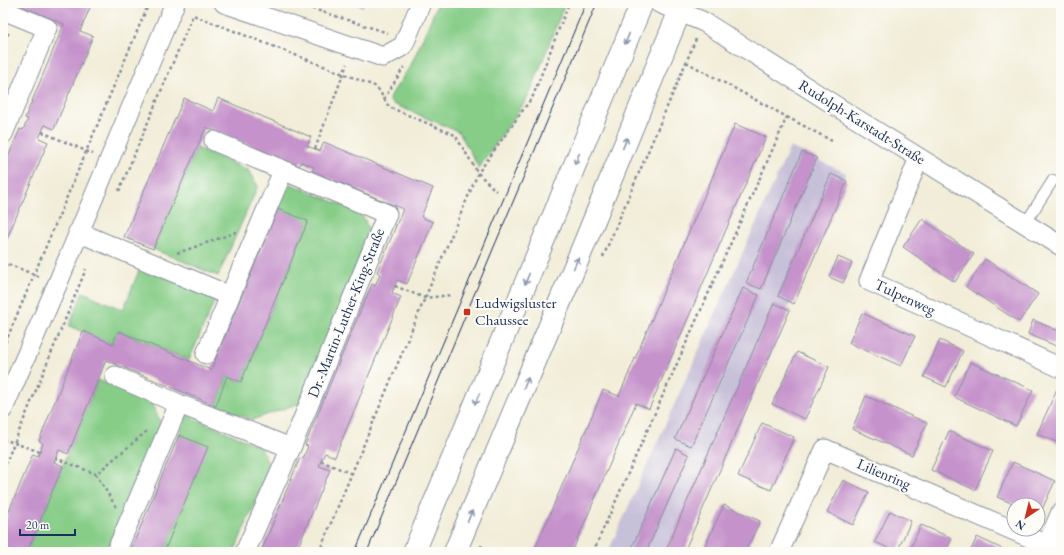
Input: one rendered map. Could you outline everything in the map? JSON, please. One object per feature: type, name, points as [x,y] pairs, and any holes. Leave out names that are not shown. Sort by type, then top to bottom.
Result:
[{"type":"street","points":[[3,409],[57,285],[108,160],[175,3]]},
{"type":"street","points":[[224,3],[382,57],[403,46],[421,3]]},
{"type":"street","points":[[414,552],[642,3]]},
{"type":"street","name":"Rudolph-Karstadt-Straße","points":[[659,3],[681,7],[1061,246]]},
{"type":"street","points":[[455,552],[583,247],[681,7]]},
{"type":"street","points":[[3,10],[47,28],[3,134]]},
{"type":"street","name":"Dr.-Martin-Luther-King-Straße","points":[[214,142],[387,214],[291,448],[245,552]]},
{"type":"street","name":"Tulpenweg","points":[[919,158],[869,281],[1061,368]]},
{"type":"street","points":[[206,354],[283,171]]},
{"type":"street","points":[[78,232],[230,296]]},
{"type":"street","points":[[115,376],[180,404],[291,448]]},
{"type":"street","points":[[116,552],[180,404]]},
{"type":"street","name":"Lilienring","points":[[779,552],[825,449],[1045,548]]},
{"type":"street","points":[[1045,548],[1061,512]]},
{"type":"lane","points":[[1025,224],[1053,180]]},
{"type":"path","points":[[3,348],[150,3]]},
{"type":"path","points":[[319,552],[478,173],[533,96],[569,3]]},
{"type":"path","points":[[193,15],[377,87],[389,106],[455,135],[478,173],[496,191]]},
{"type":"path","points":[[315,149],[353,47]]},
{"type":"path","points":[[686,62],[834,142]]},
{"type":"path","points":[[593,552],[787,117]]},
{"type":"path","points":[[42,132],[108,160]]},
{"type":"path","points":[[146,261],[192,248],[234,233],[238,227]]},
{"type":"path","points":[[3,262],[57,285]]},
{"type":"path","points":[[3,272],[6,263]]},
{"type":"path","points":[[395,286],[425,298],[451,295]]},
{"type":"path","points":[[96,474],[150,429]]},
{"type":"path","points":[[3,438],[40,452]]},
{"type":"path","points":[[56,458],[96,474],[128,526]]},
{"type":"path","points":[[321,461],[352,474]]},
{"type":"path","points":[[480,546],[493,552]]},
{"type":"shaded area","points":[[790,147],[846,173],[683,552],[608,552]]},
{"type":"green space","points":[[438,3],[565,3],[529,96],[479,168],[459,132],[391,103],[389,98],[411,65]]},
{"type":"green space","points":[[197,148],[248,170],[258,186],[218,276],[153,249]]},
{"type":"green space","points":[[288,183],[361,213],[370,232],[300,403],[252,420],[216,406],[227,376],[241,382],[308,222],[278,209]]},
{"type":"green space","points":[[141,266],[215,300],[189,360],[119,331],[113,344],[69,326],[83,292],[123,310]]},
{"type":"green space","points":[[98,380],[151,402],[162,426],[106,552],[27,552]]},
{"type":"green space","points":[[187,415],[261,447],[270,468],[234,552],[164,552],[207,447],[179,435]]},
{"type":"building","points":[[14,3],[92,3],[80,31],[93,36],[54,129],[45,125],[39,138],[48,142],[3,248],[3,169],[20,129],[23,130],[28,119],[25,118],[64,24]]},
{"type":"building","points":[[351,3],[364,3],[363,7]]},
{"type":"building","points":[[184,98],[213,111],[218,98],[311,137],[307,146],[320,151],[324,142],[433,188],[421,217],[433,222],[407,284],[397,280],[392,293],[401,297],[335,457],[325,453],[321,461],[319,466],[330,470],[296,552],[261,552],[300,458],[303,459],[308,446],[305,445],[351,333],[372,284],[375,286],[380,274],[377,272],[403,209],[312,171],[314,167],[301,162],[299,166],[206,127],[153,249],[124,237]]},
{"type":"building","points":[[735,124],[766,137],[649,409],[636,403],[572,552],[534,551],[603,390],[619,396]]},
{"type":"building","points":[[802,152],[817,158],[761,289],[746,283]]},
{"type":"building","points":[[831,174],[847,181],[794,304],[778,296]]},
{"type":"building","points":[[278,209],[308,221],[241,382],[227,376],[216,406],[106,360],[68,454],[59,450],[54,462],[63,466],[27,552],[12,552],[3,548],[3,525],[33,454],[38,456],[43,443],[39,441],[83,331],[113,344],[118,331],[211,370]]},
{"type":"building","points":[[922,219],[974,254],[955,282],[903,247]]},
{"type":"building","points":[[838,257],[852,263],[843,283],[829,277]]},
{"type":"building","points":[[985,259],[1038,294],[1019,322],[966,287]]},
{"type":"building","points":[[743,288],[759,295],[691,446],[675,439]]},
{"type":"building","points":[[774,303],[790,310],[684,552],[665,552]]},
{"type":"building","points":[[862,313],[915,336],[901,366],[849,343]]},
{"type":"building","points":[[1033,320],[1061,332],[1061,348],[1028,334]]},
{"type":"building","points":[[940,340],[963,351],[946,387],[924,377]]},
{"type":"building","points":[[797,352],[829,367],[805,419],[772,404]]},
{"type":"building","points":[[970,362],[1033,390],[1016,426],[954,397]]},
{"type":"building","points":[[1057,389],[1061,391],[1061,444],[1037,434]]},
{"type":"building","points":[[866,396],[927,423],[912,455],[852,429]]},
{"type":"building","points":[[762,423],[794,437],[771,490],[738,476]]},
{"type":"building","points":[[949,431],[993,451],[975,490],[931,470]]},
{"type":"building","points":[[179,435],[208,447],[164,552],[130,552]]},
{"type":"building","points":[[676,448],[689,455],[646,552],[630,552]]},
{"type":"building","points":[[1013,462],[1055,481],[1046,501],[1046,497],[1006,497],[1006,501],[997,497]]},
{"type":"building","points":[[843,480],[869,492],[853,525],[827,512]]},
{"type":"building","points":[[724,505],[760,521],[745,552],[702,552]]},
{"type":"building","points":[[890,511],[911,521],[897,552],[875,542]]},
{"type":"building","points":[[921,525],[952,538],[946,552],[909,552]]},
{"type":"building","points":[[977,537],[1009,552],[970,552]]},
{"type":"tram line","points":[[355,552],[586,3]]},
{"type":"tram line","points":[[367,552],[597,3]]},
{"type":"place","name":"Ludwigsluster Chaussee","points":[[467,312]]}]
